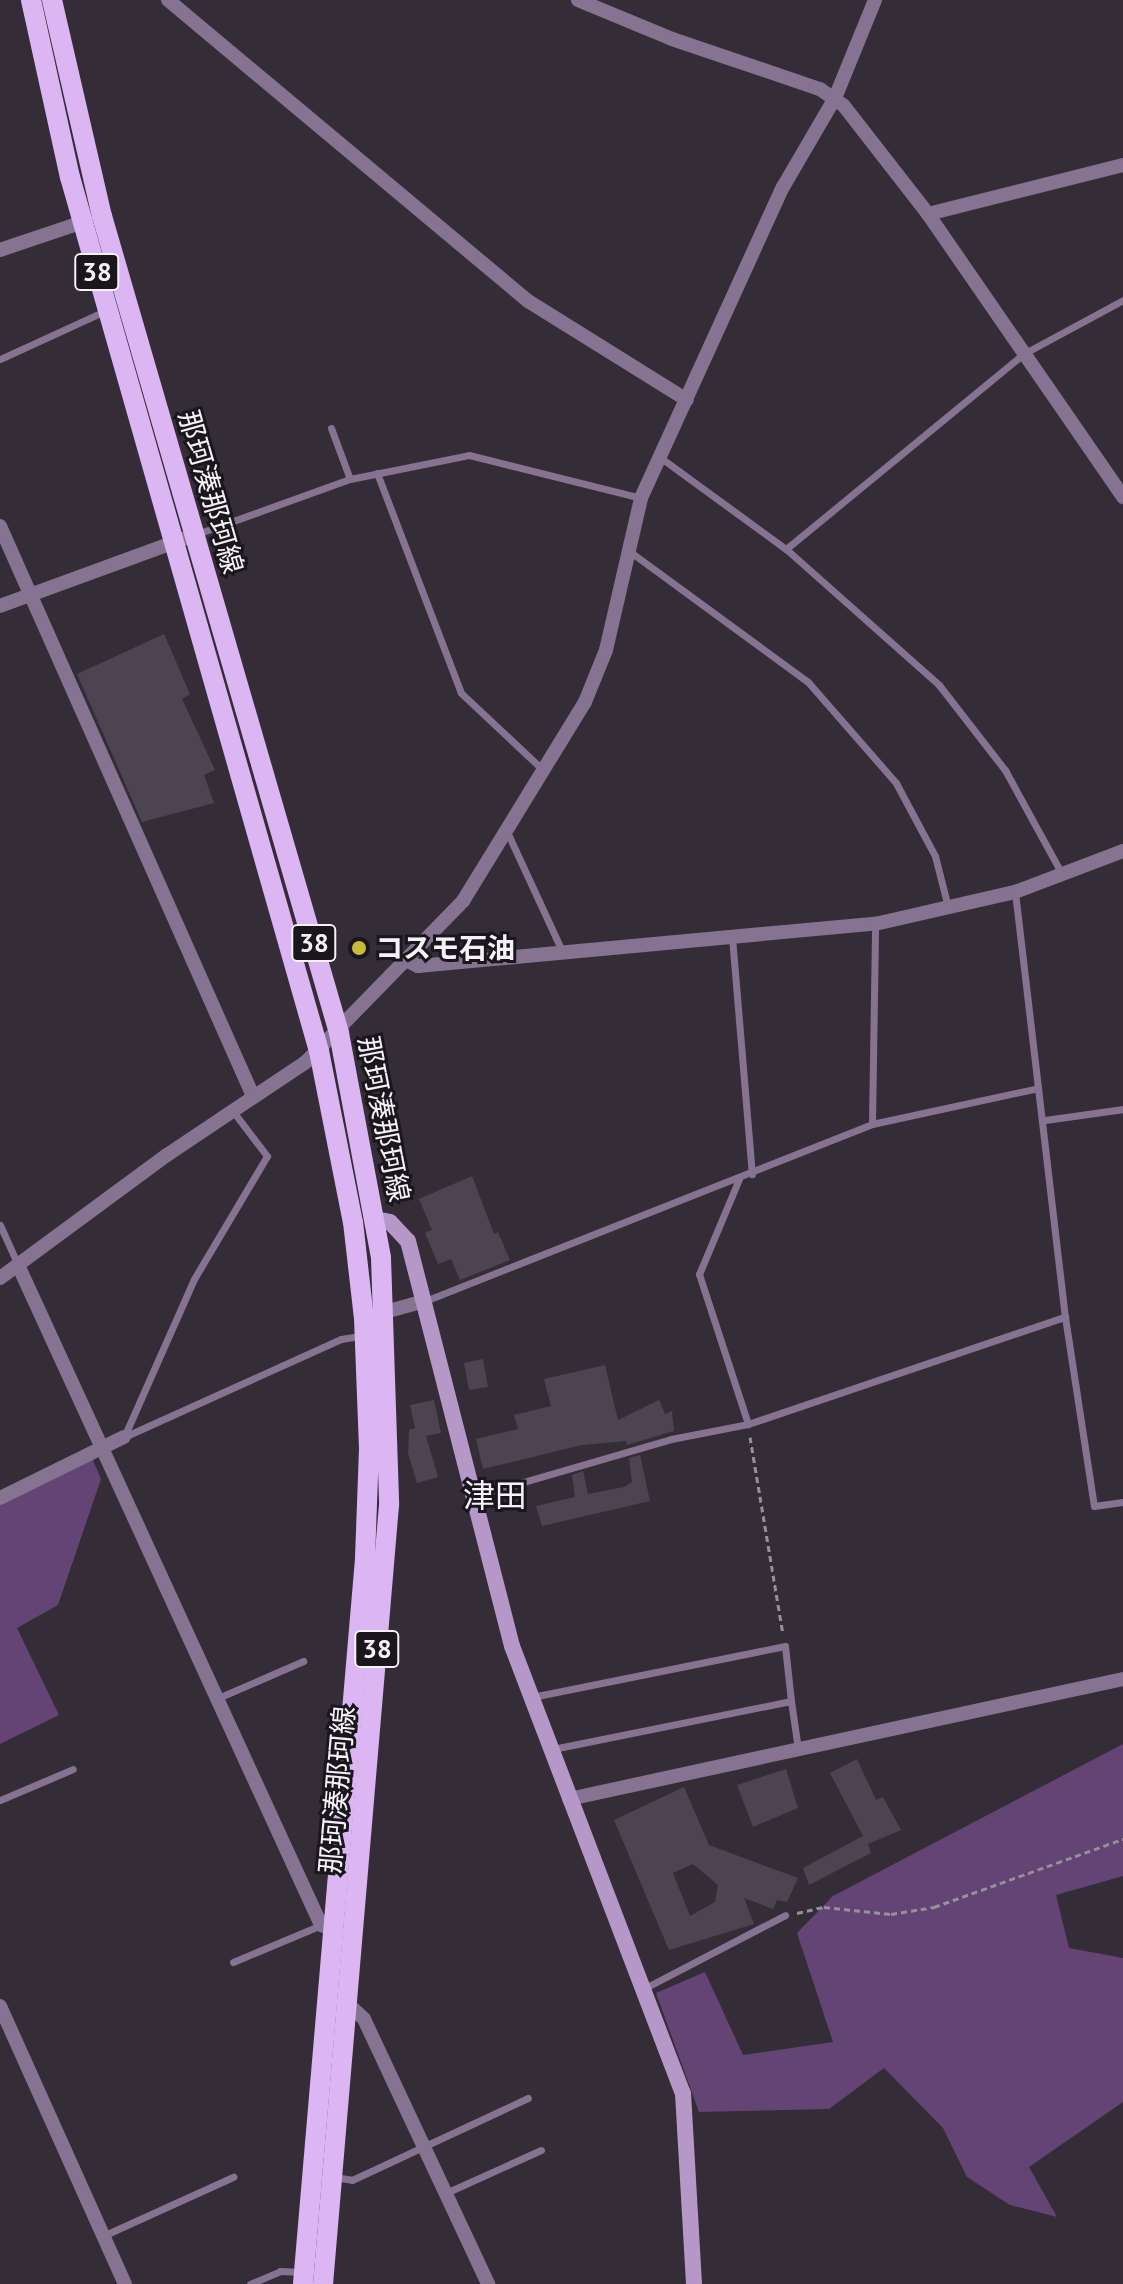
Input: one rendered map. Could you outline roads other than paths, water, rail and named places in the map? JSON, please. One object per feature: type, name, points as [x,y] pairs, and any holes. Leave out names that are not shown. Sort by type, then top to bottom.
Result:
[{"type":"main road","name":"那珂湊那珂線","points":[[31,0],[83,222],[108,310],[185,538],[339,1033],[375,1219],[385,1312],[389,1505],[323,2284]]},
{"type":"main road","name":"那珂湊那珂線","points":[[52,0],[94,186],[319,1051],[353,1222],[365,1335],[369,1449],[365,1559],[326,1927],[303,2278]]},
{"type":"street","points":[[168,0],[528,301],[687,400]]},
{"type":"street","points":[[578,0],[835,98],[928,214],[1123,497]]},
{"type":"street","points":[[0,1278],[319,1051],[463,901],[546,773],[585,702],[606,650],[641,498],[783,187],[835,98],[875,0]]},
{"type":"street","points":[[928,214],[1123,165]]},
{"type":"street","points":[[0,250],[83,222]]},
{"type":"street","points":[[0,526],[27,596],[253,1096]]},
{"type":"street","points":[[0,606],[185,538]]},
{"type":"street","points":[[408,961],[418,966],[875,924],[1015,892],[1123,851]]},
{"type":"street","points":[[375,1219],[390,1222],[408,1241],[512,1646],[683,2093],[694,2284]]},
{"type":"street","points":[[18,1265],[100,1447],[326,1927]]},
{"type":"street","points":[[385,1312],[425,1301]]},
{"type":"street","points":[[0,1498],[124,1437]]},
{"type":"street","points":[[569,1799],[1123,1679]]},
{"type":"street","points":[[347,2003],[364,2019],[448,2192],[488,2284]]},
{"type":"street","points":[[0,2006],[105,2235],[124,2284]]},
{"type":"lane","points":[[786,549],[1025,353],[1123,300]]},
{"type":"lane","points":[[0,359],[108,310]]},
{"type":"lane","points":[[331,428],[350,479]]},
{"type":"lane","points":[[185,538],[350,479],[469,455],[641,498]]},
{"type":"lane","points":[[661,458],[786,549],[939,685],[1005,770],[1063,876]]},
{"type":"lane","points":[[377,473],[461,693],[546,773]]},
{"type":"lane","points":[[629,551],[808,682],[896,783],[935,856],[949,909]]},
{"type":"lane","points":[[508,834],[563,953]]},
{"type":"lane","points":[[1015,892],[1038,1088],[1045,1120],[1065,1317],[1094,1506],[1123,1502]]},
{"type":"lane","points":[[872,1124],[875,924]]},
{"type":"lane","points":[[732,937],[752,1174]]},
{"type":"lane","points":[[425,1301],[872,1124],[1038,1088]]},
{"type":"lane","points":[[1045,1120],[1123,1109]]},
{"type":"lane","points":[[124,1437],[194,1279],[267,1156],[232,1110]]},
{"type":"lane","points":[[739,1179],[699,1274],[748,1424]]},
{"type":"lane","points":[[0,1225],[18,1265]]},
{"type":"lane","points":[[475,1496],[671,1439],[748,1424],[1065,1317]]},
{"type":"lane","points":[[124,1437],[341,1339],[365,1335]]},
{"type":"lane","points":[[532,1697],[785,1646],[798,1749]]},
{"type":"lane","points":[[218,1698],[303,1661]]},
{"type":"lane","points":[[551,1749],[791,1701]]},
{"type":"lane","points":[[0,1800],[73,1769]]},
{"type":"lane","points":[[645,1988],[785,1915]]},
{"type":"lane","points":[[233,1962],[326,1927]]},
{"type":"lane","points":[[332,2176],[352,2180],[528,2098]]},
{"type":"lane","points":[[448,2192],[541,2150]]},
{"type":"lane","points":[[105,2235],[233,2177]]},
{"type":"lane","points":[[250,2284],[280,2271],[303,2278]]},
{"type":"place","name":"コスモ石油","points":[[359,948]]},
{"type":"district","name":"津田","points":[[495,1495]]}]
